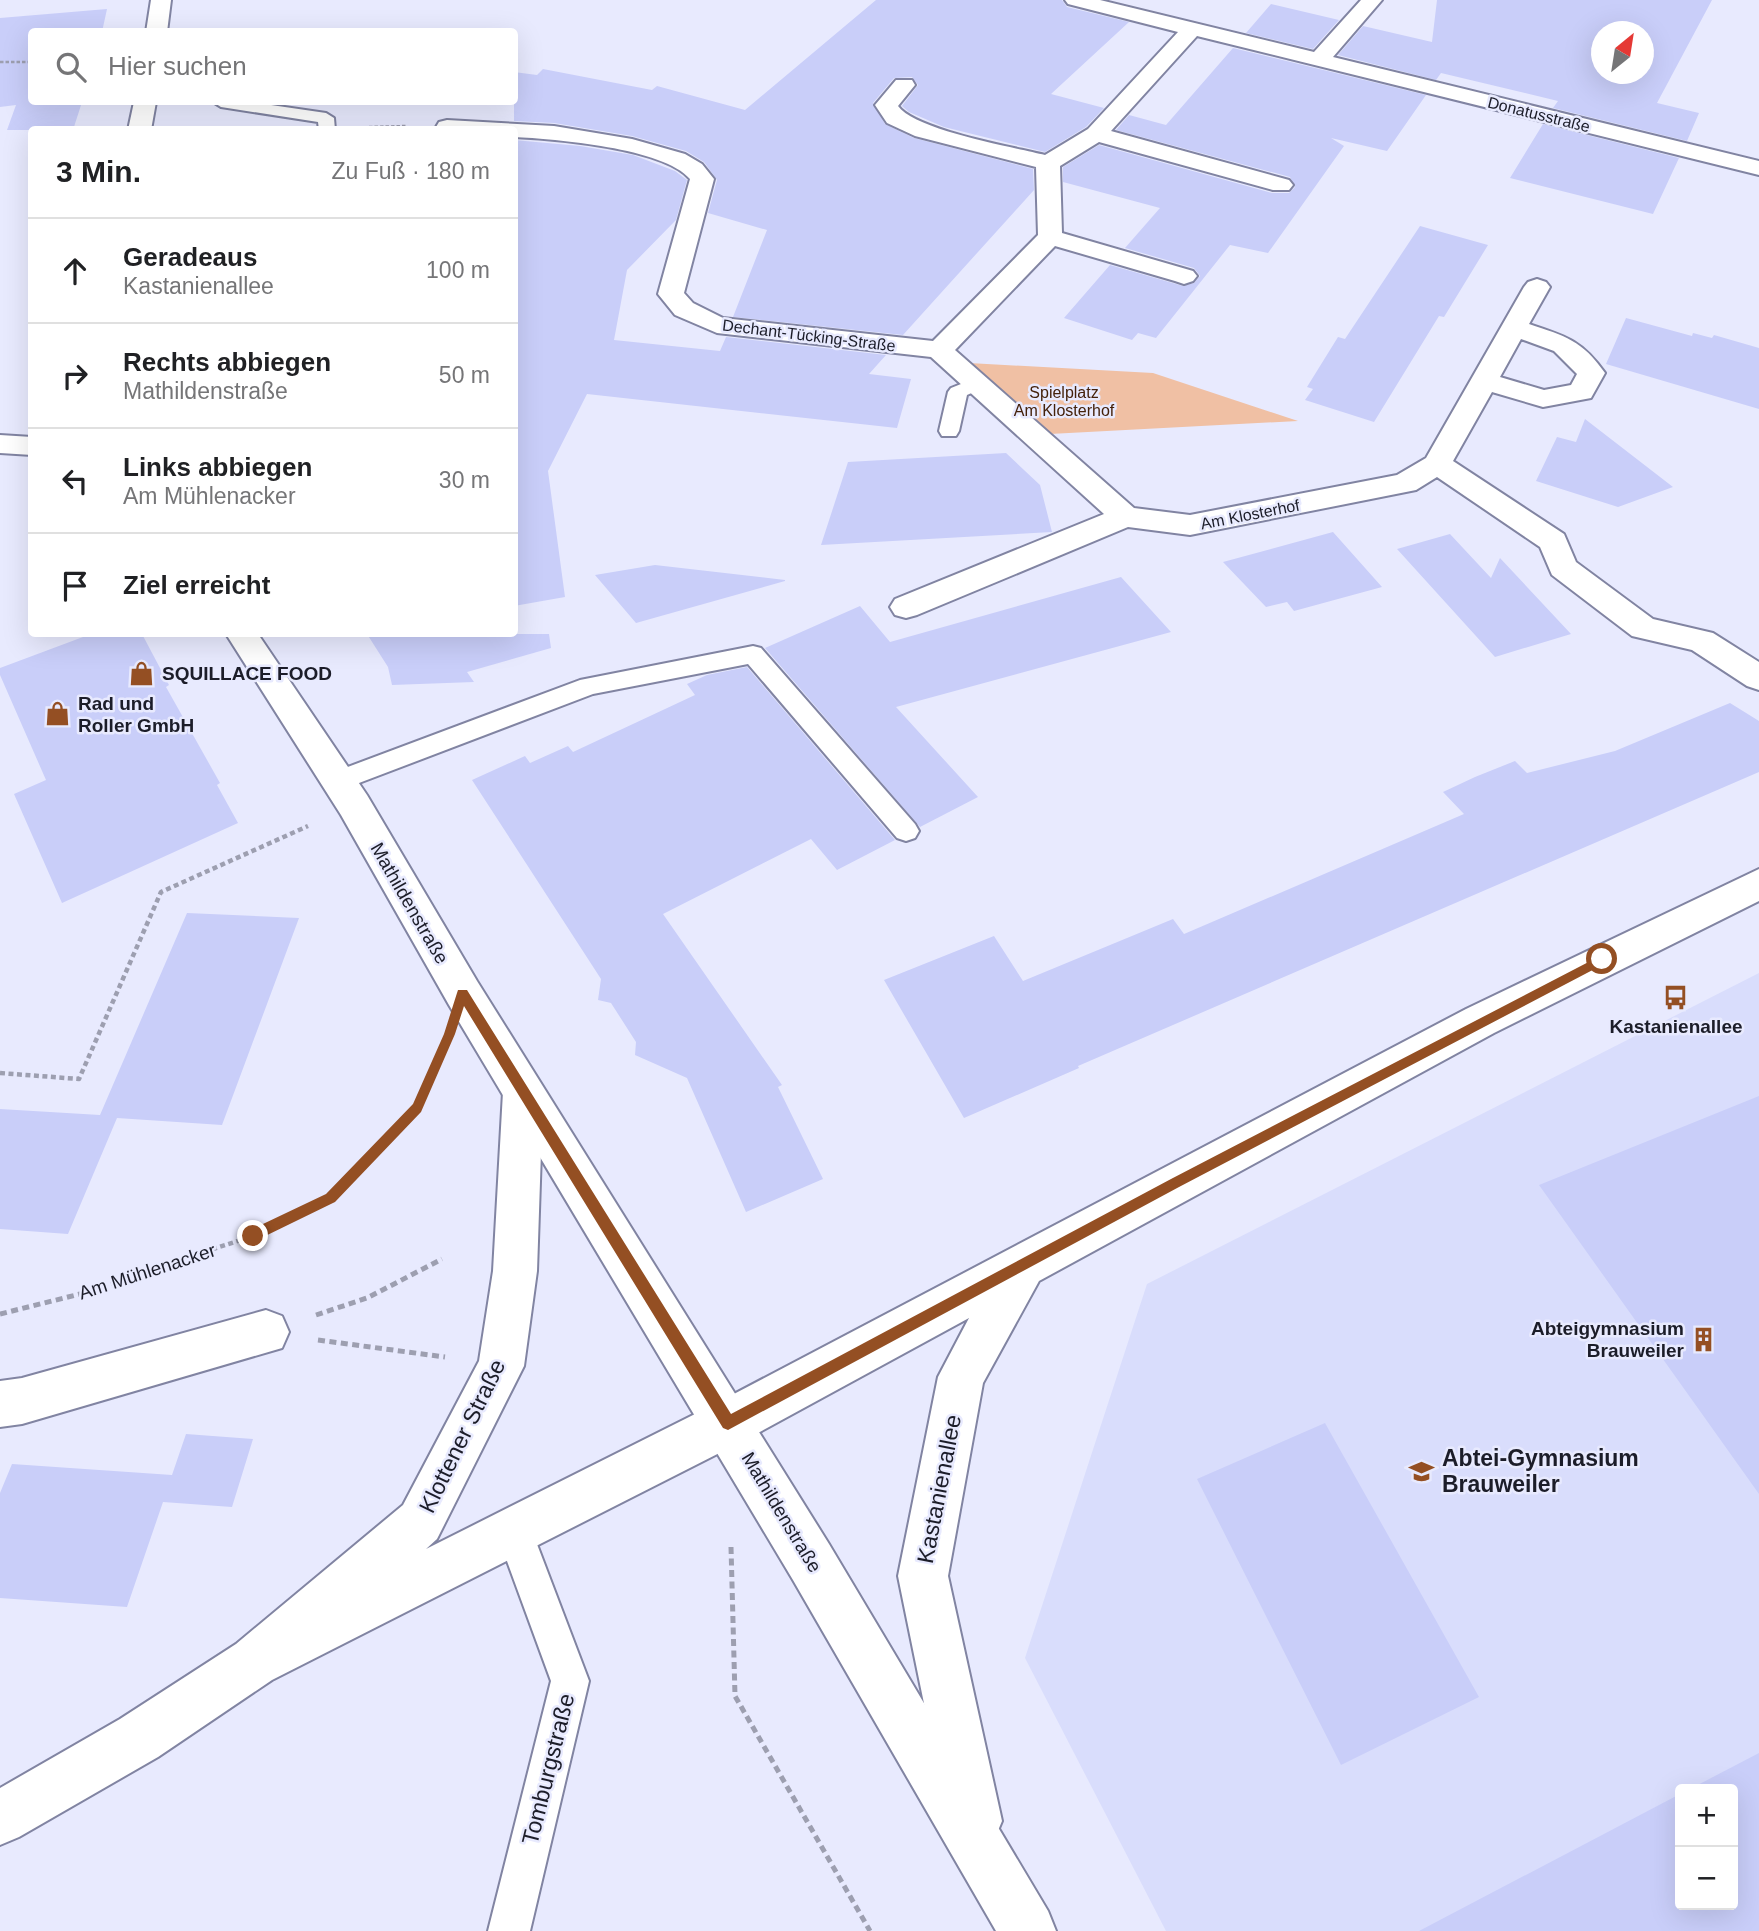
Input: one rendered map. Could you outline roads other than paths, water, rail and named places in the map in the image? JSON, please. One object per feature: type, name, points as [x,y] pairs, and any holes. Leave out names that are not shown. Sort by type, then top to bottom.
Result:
[{"type":"street","points":[[157,28],[162,0]]},
{"type":"street","name":"Donatusstraße","points":[[1075,0],[1759,168]]},
{"type":"street","points":[[1320,59],[1372,0]]},
{"type":"street","points":[[904,85],[886,105],[895,118],[923,131],[1048,163],[1096,134],[1192,29]]},
{"type":"street","points":[[140,126],[144,105]]},
{"type":"street","name":"Dechant-Tücking-Straße","points":[[518,130],[541,131],[655,152],[691,167],[702,179],[671,294],[684,309],[717,325],[939,350]]},
{"type":"street","points":[[1096,134],[1281,185]]},
{"type":"street","points":[[1048,163],[1051,237],[939,350],[1125,517]]},
{"type":"street","points":[[1051,237],[1184,276]]},
{"type":"street","name":"Am Klosterhof","points":[[906,607],[1125,517],[1191,525],[1406,484],[1437,464],[1537,287]]},
{"type":"street","points":[[1485,381],[1542,398],[1581,393],[1591,373],[1564,345],[1515,328]]},
{"type":"street","points":[[0,444],[28,446]]},
{"type":"street","points":[[1437,464],[1553,541],[1563,568],[1643,628],[1702,641],[1759,678]]},
{"type":"street","name":"Mathildenstraße","points":[[244,637],[346,793],[523,1092],[728,1423],[981,1847],[1028,1931]]},
{"type":"street","points":[[728,1423],[1480,1021],[1759,884]]},
{"type":"street","name":"Klottener Straße","points":[[0,1818],[139,1738],[254,1662],[420,1522],[501,1367],[515,1270],[523,1092]]},
{"type":"street","name":"Kastanienallee","points":[[981,1847],[923,1576],[961,1377],[1023,1267]]},
{"type":"street","points":[[0,1404],[22,1401],[265,1332]]},
{"type":"street","name":"Klottener Straße","points":[[254,1662],[728,1423]]},
{"type":"lane","points":[[241,105],[326,118],[327,126]]},
{"type":"lane","points":[[949,431],[958,392],[976,384]]},
{"type":"lane","points":[[346,793],[589,686],[753,654],[906,831]]},
{"type":"lane","name":"Tomburgstraße","points":[[509,1931],[570,1681],[514,1531]]},
{"type":"place","name":"SQUILLACE FOOD","points":[[142,673]]},
{"type":"place","name":"Rad und Roller GmbH","points":[[58,714]]},
{"type":"place","name":"Kastanienallee","points":[[1676,998]]},
{"type":"place","name":"Abteigymnasium Brauweiler","points":[[1704,1339]]},
{"type":"place","name":"Abtei-Gymnasium Brauweiler","points":[[1422,1471]]},
{"type":"park label","name":"Spielplatz Am Klosterhof","points":[[1064,401]]}]
